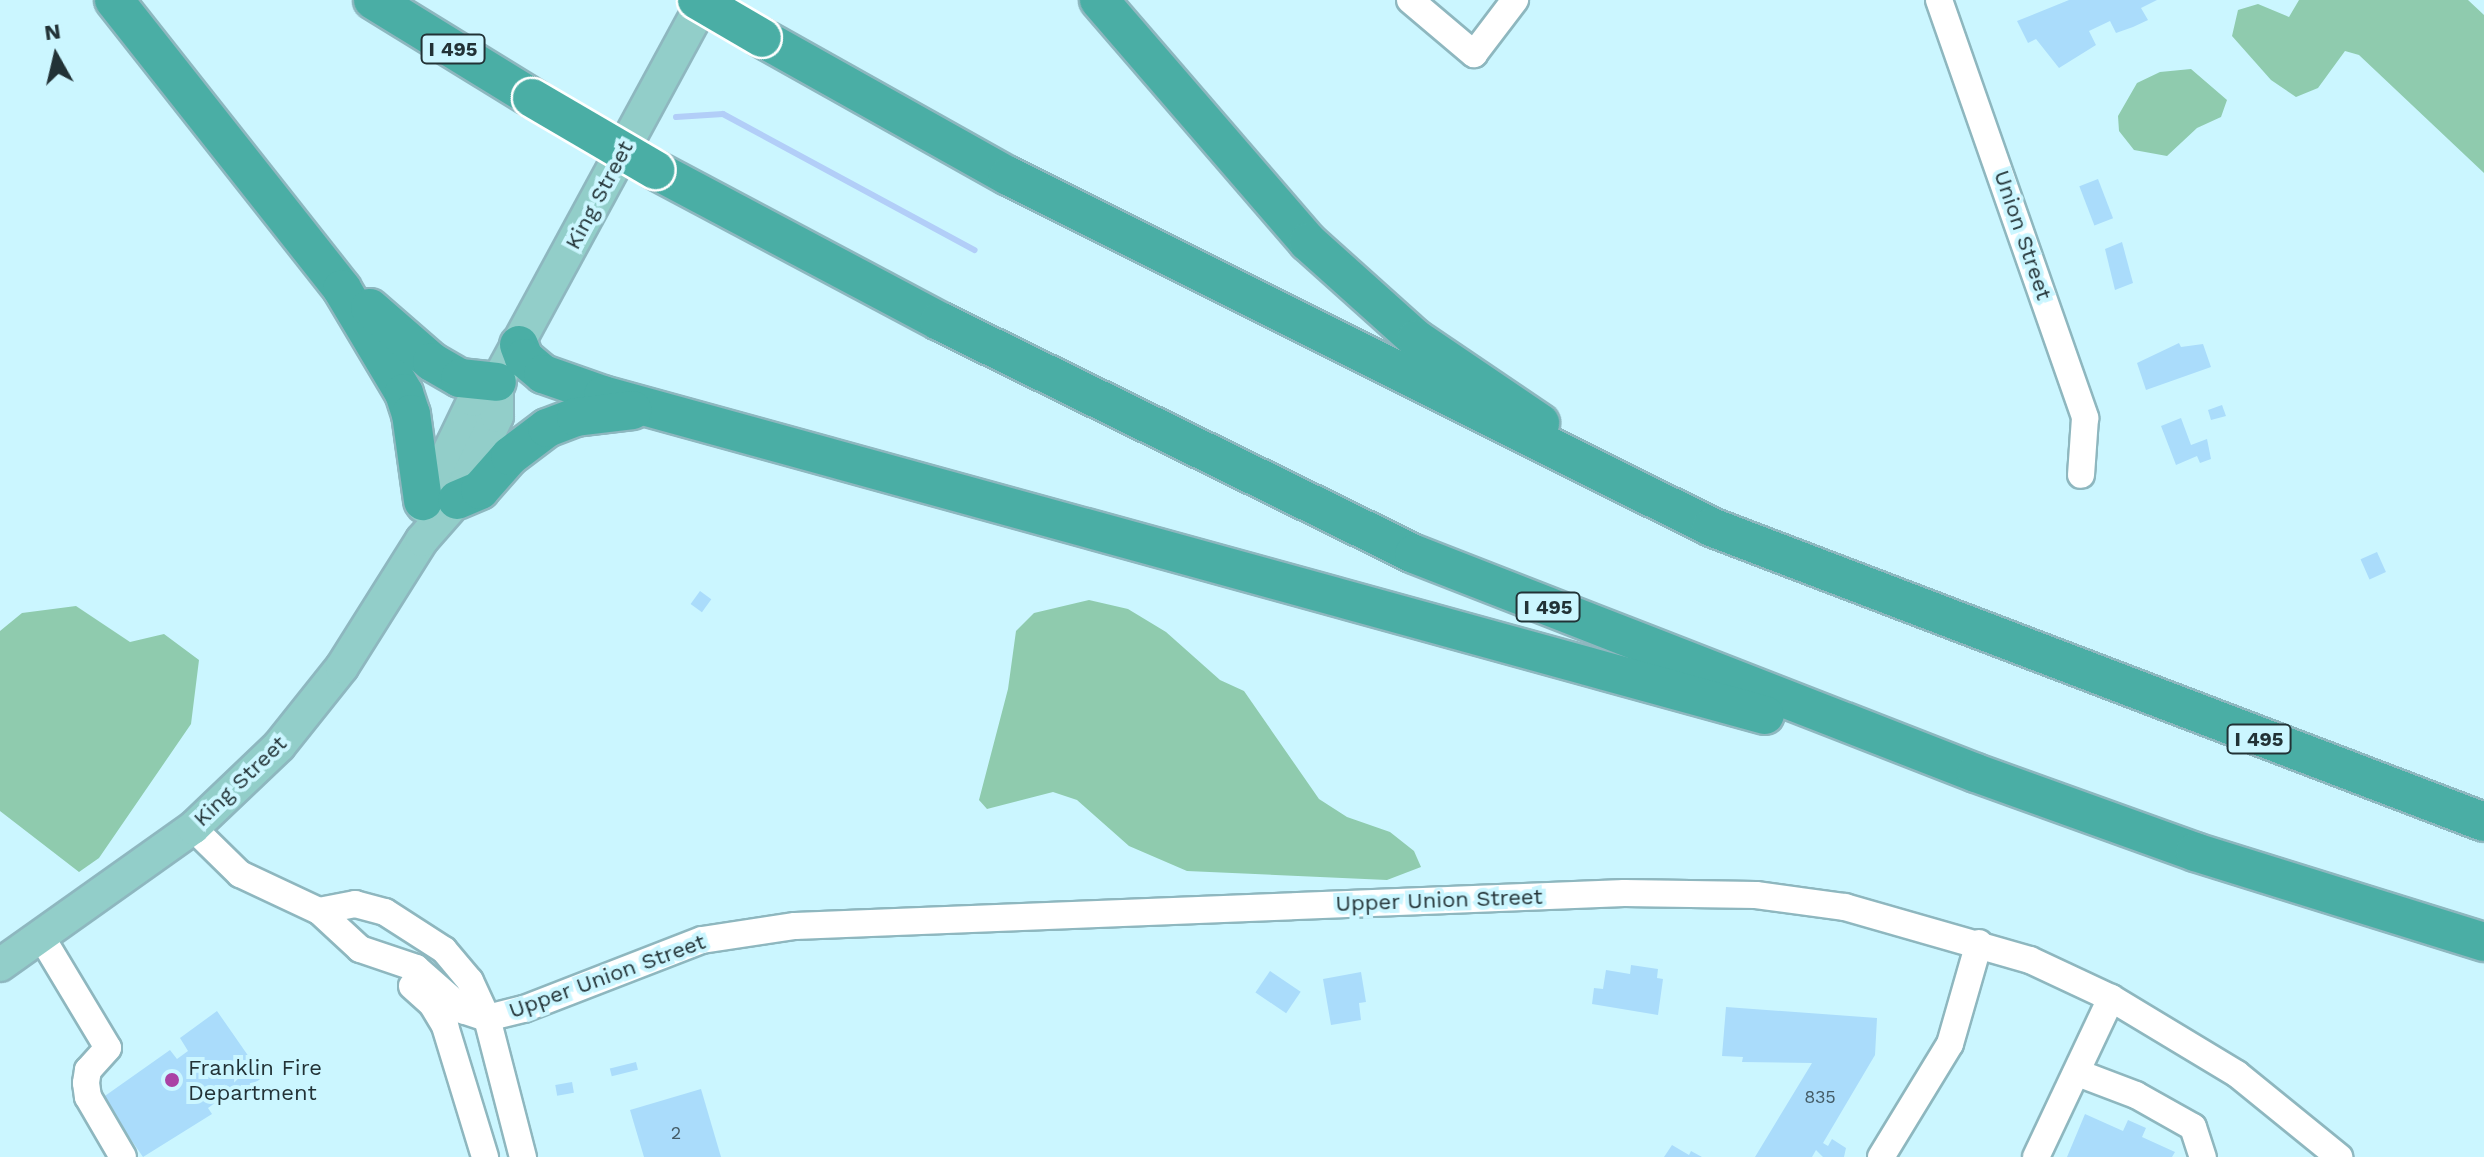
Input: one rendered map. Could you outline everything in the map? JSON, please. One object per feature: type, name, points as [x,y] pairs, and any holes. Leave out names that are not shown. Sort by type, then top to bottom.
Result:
[{"type":"highway","points":[[114,0],[342,289],[408,404],[440,500],[480,490],[510,456],[547,428],[576,417],[652,409]]},
{"type":"highway","name":"I 495","points":[[373,0],[655,170],[939,321],[1414,554],[1976,773],[2195,852],[2484,942]]},
{"type":"highway","name":"I 495","points":[[697,0],[1008,176],[1557,454],[1783,558],[2484,822]]},
{"type":"highway","points":[[1099,0],[1308,242],[1416,339],[1545,427],[1783,558]]},
{"type":"highway","points":[[342,289],[432,362],[460,378],[495,386]]},
{"type":"highway","points":[[519,345],[524,358],[543,374],[652,409],[1976,773]]},
{"type":"main road","name":"King Street","points":[[0,965],[193,828],[309,711],[373,621],[422,540],[440,500],[474,400],[495,386],[519,345],[704,0]]},
{"type":"street","points":[[1410,0],[1474,54],[1515,0]]},
{"type":"street","name":"Union Street","points":[[1939,0],[2085,418],[2081,475]]},
{"type":"street","name":"Upper Union Street","points":[[193,828],[240,874],[319,911],[339,935],[382,960],[416,968],[465,1011],[487,1018],[524,1009],[702,940],[795,926],[1702,893],[1845,907],[1979,943],[2111,998],[2237,1074],[2339,1157]]},
{"type":"street","name":"Upper Union Street","points":[[319,911],[355,904],[385,912],[430,938],[470,981],[487,1018]]},
{"type":"street","points":[[42,938],[108,1048],[88,1070],[86,1083],[88,1097],[123,1157]]},
{"type":"street","points":[[1881,1157],[1950,1044],[1979,943]]},
{"type":"street","points":[[382,960],[432,1004],[445,1026],[485,1157]]},
{"type":"street","points":[[2036,1157],[2062,1096],[2078,1073],[2111,998]]},
{"type":"street","points":[[487,1018],[523,1157]]},
{"type":"street","points":[[2078,1073],[2136,1095],[2193,1127],[2203,1157]]},
{"type":"green space","points":[[2299,0],[2468,0],[2484,15],[2484,173],[2359,55],[2345,51],[2318,88],[2296,97],[2271,80],[2232,36],[2238,10],[2258,4],[2289,17]]},
{"type":"green space","points":[[2191,69],[2227,100],[2221,117],[2197,128],[2167,156],[2134,150],[2119,131],[2118,116],[2137,83],[2160,72]]},
{"type":"green space","points":[[1089,600],[1128,609],[1166,632],[1220,680],[1244,691],[1319,799],[1347,817],[1390,832],[1414,851],[1421,867],[1387,880],[1187,871],[1129,846],[1077,800],[1053,792],[987,809],[979,800],[1008,689],[1016,631],[1034,613]]},
{"type":"green space","points":[[76,606],[130,642],[164,634],[199,660],[191,724],[99,858],[79,872],[0,811],[0,631],[22,613]]},
{"type":"building","points":[[2069,0],[2157,0],[2141,8],[2148,20],[2133,27],[2116,33],[2110,21],[2089,31],[2096,45],[2059,68],[2036,39],[2028,43],[2017,21]]},
{"type":"building","points":[[2098,179],[2113,218],[2094,225],[2079,186]]},
{"type":"building","points":[[2122,242],[2133,283],[2115,290],[2105,249]]},
{"type":"building","points":[[2179,343],[2181,347],[2203,344],[2211,367],[2146,390],[2137,363]]},
{"type":"building","points":[[2222,405],[2226,416],[2211,420],[2208,410]]},
{"type":"building","points":[[2181,418],[2191,445],[2207,439],[2211,459],[2200,463],[2197,456],[2176,465],[2161,426]]},
{"type":"building","points":[[2377,552],[2386,572],[2370,579],[2361,559]]},
{"type":"building","points":[[700,591],[711,599],[702,612],[691,604]]},
{"type":"building","points":[[1631,965],[1658,969],[1657,978],[1663,979],[1658,1015],[1592,1004],[1594,988],[1603,989],[1606,970],[1630,974]]},
{"type":"building","points":[[1270,971],[1301,992],[1286,1013],[1255,993]]},
{"type":"building","points":[[1361,972],[1366,1002],[1359,1003],[1361,1020],[1331,1025],[1323,979]]},
{"type":"building","points":[[1726,1007],[1877,1018],[1875,1055],[1823,1143],[1828,1146],[1832,1139],[1846,1148],[1844,1157],[1823,1157],[1816,1150],[1812,1157],[1755,1157],[1812,1063],[1742,1062],[1743,1057],[1722,1056]]},
{"type":"building","points":[[217,1011],[263,1077],[227,1103],[223,1097],[208,1108],[212,1114],[143,1157],[102,1098],[170,1050],[177,1059],[188,1051],[180,1038]]},
{"type":"building","points":[[636,1062],[638,1070],[612,1076],[610,1069]]},
{"type":"building","points":[[572,1082],[574,1093],[557,1096],[555,1085]]},
{"type":"building","points":[[701,1089],[721,1157],[644,1157],[630,1110]]},
{"type":"building","points":[[2085,1114],[2123,1131],[2128,1120],[2146,1128],[2142,1137],[2175,1152],[2172,1157],[2067,1157]]},
{"type":"building","points":[[1672,1145],[1689,1155],[1691,1151],[1702,1157],[1664,1157]]},
{"type":"waterway","points":[[676,117],[723,114],[975,250]]},
{"type":"place","name":"Franklin Fire Department","points":[[172,1080]]}]
